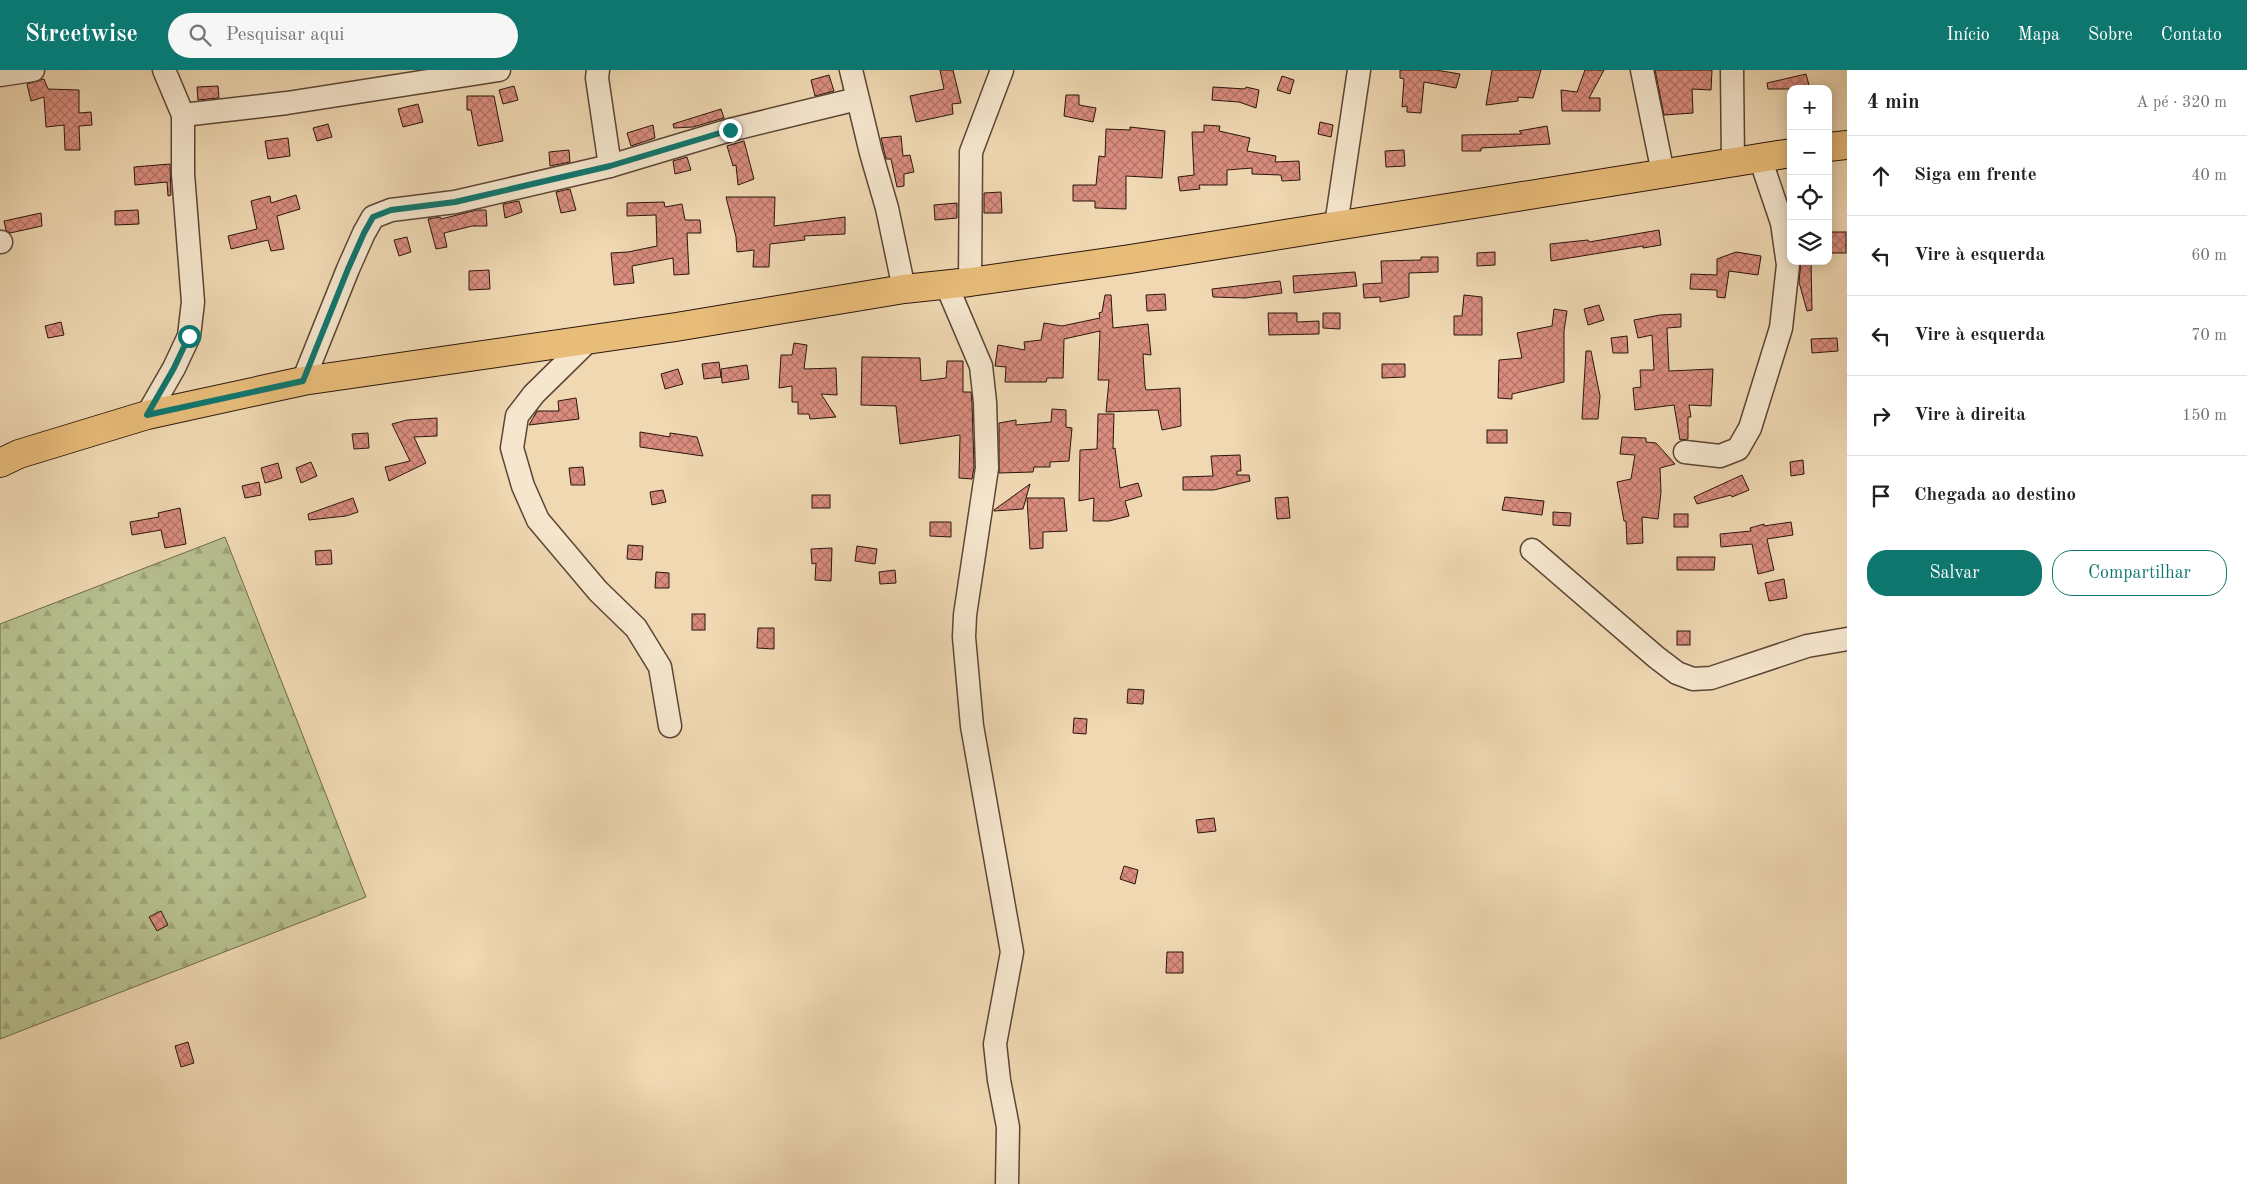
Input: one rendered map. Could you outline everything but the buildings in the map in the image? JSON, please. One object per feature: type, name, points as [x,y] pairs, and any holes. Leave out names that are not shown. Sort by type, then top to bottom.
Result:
[{"type":"main road","points":[[1832,146],[1847,144]]},
{"type":"main road","points":[[0,462],[19,454],[147,415],[303,381],[676,327],[904,289],[1130,259],[1663,172],[1787,154]]},
{"type":"street","points":[[0,75],[33,70]]},
{"type":"street","points":[[147,415],[174,368],[189,336],[193,302],[183,174],[183,115],[164,70]]},
{"type":"street","points":[[183,115],[287,103],[500,70]]},
{"type":"street","points":[[598,70],[610,166]]},
{"type":"street","points":[[851,70],[857,99],[887,208],[904,289]]},
{"type":"street","points":[[1002,70],[970,152],[958,283],[981,366],[985,402],[987,468],[965,615],[964,637],[972,726],[1012,952],[995,1044],[999,1080],[1008,1127],[1007,1184]]},
{"type":"street","points":[[1336,225],[1359,70]]},
{"type":"street","points":[[1642,70],[1663,172]]},
{"type":"street","points":[[1732,70],[1733,162]]},
{"type":"street","points":[[303,381],[348,269],[373,217],[391,210],[455,202],[610,166],[730,130],[857,99]]},
{"type":"street","points":[[1685,452],[1720,456],[1738,449],[1750,428],[1781,328],[1788,265],[1782,224],[1760,158]]},
{"type":"street","points":[[589,340],[534,394],[517,416],[512,448],[523,486],[538,520],[598,590],[636,628],[660,667],[670,726]]},
{"type":"street","points":[[1532,550],[1677,674],[1693,679],[1711,678],[1807,646],[1847,639]]},
{"type":"green space","points":[[225,537],[366,897],[0,1039],[0,624]]},
{"type":"route","points":[[189,336],[174,368],[147,415],[303,381],[348,269],[373,217],[391,210],[455,202],[610,166],[730,130]]}]
